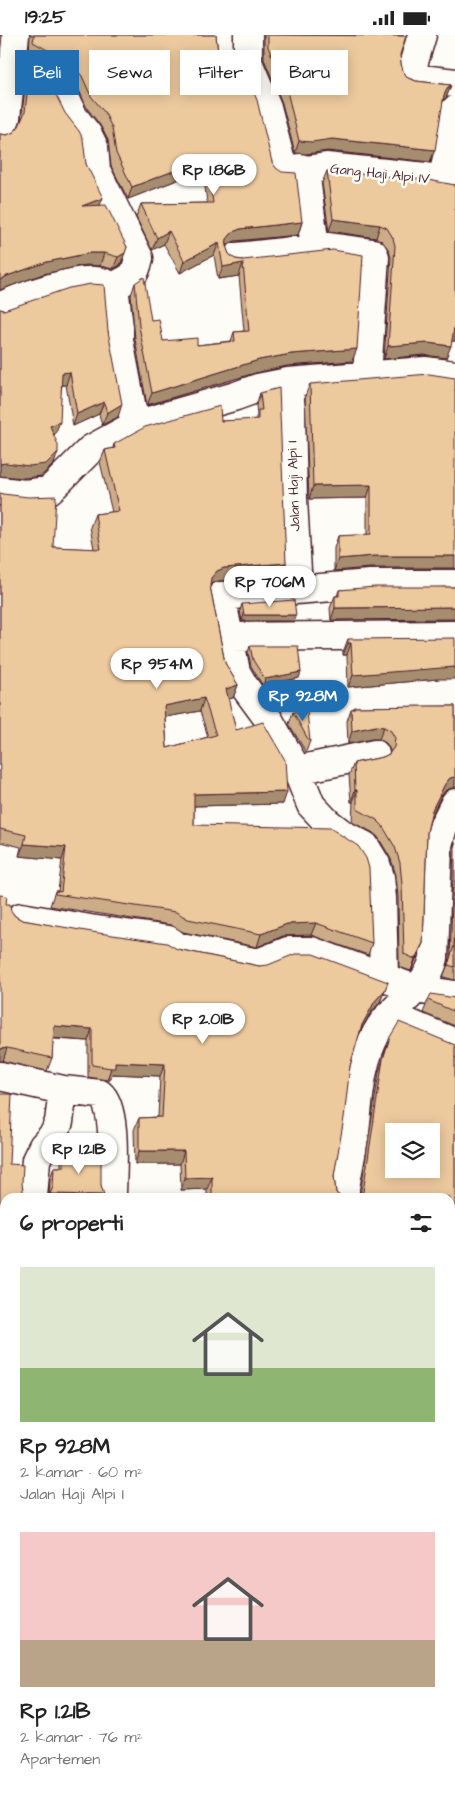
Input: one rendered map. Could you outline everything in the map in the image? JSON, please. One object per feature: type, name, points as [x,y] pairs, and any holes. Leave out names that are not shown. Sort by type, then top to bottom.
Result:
[{"type":"street","points":[[0,132],[6,117],[15,35]]},
{"type":"street","name":"Gang Haji Alpi IV","points":[[248,35],[248,61],[267,107],[284,170],[326,167],[449,181]]},
{"type":"street","points":[[422,35],[411,72],[413,78],[455,83]]},
{"type":"street","points":[[12,63],[59,89],[66,97],[73,117],[88,135],[94,147],[96,170],[139,258],[136,271],[131,278],[114,287]]},
{"type":"street","points":[[449,181],[455,110]]},
{"type":"street","points":[[305,170],[315,248]]},
{"type":"street","points":[[237,257],[329,247],[373,253],[367,375]]},
{"type":"street","points":[[0,307],[71,283],[94,281],[104,282],[114,287]]},
{"type":"street","points":[[114,287],[119,327],[118,340],[135,425]]},
{"type":"street","points":[[0,491],[25,494],[48,491],[91,449],[135,425],[236,396],[258,387],[288,382],[425,371],[455,375]]},
{"type":"street","name":"Jalan Haji Alpi I","points":[[288,382],[291,410],[298,589]]},
{"type":"street","points":[[384,977],[382,898],[380,877],[376,864],[365,846],[344,835],[311,805],[297,770],[269,720],[236,672],[221,596],[370,585],[455,584]]},
{"type":"street","points":[[229,637],[455,635]]},
{"type":"street","points":[[297,770],[375,754]]},
{"type":"street","points":[[345,1193],[355,1132],[356,1108],[364,1068],[377,1032],[389,1015],[415,989],[431,969],[434,958],[438,845],[443,827],[455,803]]},
{"type":"street","points":[[21,917],[169,940],[176,946],[258,963],[288,951],[312,951],[415,989],[455,995]]},
{"type":"street","points":[[389,1015],[455,1043]]},
{"type":"street","points":[[0,1076],[63,1089],[100,1094],[104,1098],[112,1121],[112,1193]]},
{"type":"street","points":[[34,1193],[36,1160],[43,1146],[54,1134],[59,1122],[63,1089]]},
{"type":"building","points":[[0,35],[2,35],[0,58]]},
{"type":"building","points":[[34,35],[216,35],[218,50],[180,50],[180,95],[255,95],[272,162],[282,172],[296,173],[302,222],[240,229],[233,232],[227,239],[226,246],[229,254],[235,259],[243,260],[333,250],[363,255],[357,349],[291,354],[259,360],[152,393],[139,326],[135,283],[144,277],[151,320],[159,319],[163,341],[197,338],[197,345],[235,341],[234,332],[249,331],[243,263],[223,267],[219,243],[184,261],[169,231],[157,238],[141,204],[213,203],[207,158],[132,187],[116,153],[112,128],[105,113],[91,95],[170,95],[170,50],[89,50],[89,92],[79,72],[79,50],[47,50],[33,42]]},
{"type":"building","points":[[268,35],[406,36],[400,55],[403,71],[408,78],[416,81],[451,85],[447,88],[444,95],[435,150],[332,139],[312,142],[299,141],[288,95],[348,95],[348,50],[271,50],[271,54],[268,47]]},
{"type":"building","points":[[27,95],[56,95],[65,113],[83,139],[86,164],[103,198],[82,206],[106,205],[127,247],[125,253],[118,257],[104,253],[90,253],[47,262],[0,280],[0,134],[7,135],[14,132],[25,112]]},
{"type":"building","points":[[327,171],[428,180],[455,185],[455,329],[451,346],[428,343],[388,346],[395,246],[393,238],[387,228],[380,225],[333,219]]},
{"type":"building","points":[[91,284],[104,285],[108,331],[122,404],[107,413],[104,402],[77,414],[70,372],[62,373],[60,422],[50,426],[58,445],[58,452],[46,464],[29,466],[0,464],[0,309],[4,310],[69,288]]},
{"type":"building","points":[[429,374],[455,378],[455,556],[374,556],[338,559],[338,536],[371,534],[371,485],[313,486],[310,384]]},
{"type":"building","points":[[279,388],[286,563],[224,568],[217,571],[211,578],[210,586],[225,663],[238,685],[226,689],[236,730],[263,722],[285,760],[287,792],[194,794],[194,825],[330,828],[358,846],[366,858],[369,868],[372,943],[316,923],[287,924],[261,934],[188,919],[176,912],[55,894],[55,891],[61,892],[66,847],[24,844],[26,835],[0,829],[0,493],[28,497],[56,496],[53,547],[101,549],[95,514],[119,511],[105,450],[115,448],[114,444],[145,427],[220,406],[221,421],[258,419],[258,410],[262,410],[260,393]],"holes":[[[204,698],[216,735],[167,748],[164,706]]]},
{"type":"building","points":[[375,587],[455,587],[455,607],[335,608],[335,596],[339,596],[339,590]]},
{"type":"building","points":[[294,600],[296,615],[244,615],[242,604]]},
{"type":"building","points":[[455,638],[455,667],[353,675],[351,643],[348,643],[348,639]]},
{"type":"building","points":[[250,646],[298,646],[301,672],[265,679],[253,660]]},
{"type":"building","points":[[455,706],[455,777],[450,778],[445,784],[432,810],[427,832],[423,943],[415,959],[404,954],[402,884],[400,863],[395,847],[377,820],[357,809],[357,790],[355,790],[354,763],[389,754],[394,747],[395,738],[391,731],[384,727],[376,726],[352,731],[351,709],[354,709],[354,707]]},
{"type":"building","points":[[293,712],[307,712],[310,741],[309,741]]},
{"type":"building","points":[[0,895],[7,896],[6,904],[10,904],[11,911],[22,920],[167,943],[177,949],[259,966],[268,965],[295,954],[313,954],[388,982],[385,990],[375,1001],[362,1025],[350,1066],[344,1118],[334,1176],[336,1193],[212,1193],[212,1177],[185,1178],[184,1151],[139,1151],[139,1118],[162,1117],[165,1064],[115,1062],[115,1068],[92,1065],[92,1029],[54,1026],[52,1058],[7,1048],[0,1049]]},
{"type":"building","points":[[455,920],[455,967],[448,965],[454,946]]},
{"type":"building","points":[[431,994],[455,998],[455,1012],[428,1000]]},
{"type":"building","points":[[399,1022],[455,1045],[455,1193],[363,1192],[383,1059],[390,1037]]},
{"type":"building","points":[[0,1094],[12,1094],[9,1164],[23,1165],[22,1183],[25,1193],[0,1193]]},
{"type":"building","points":[[65,1151],[101,1152],[101,1185],[103,1193],[50,1193],[53,1187],[54,1167],[64,1167]]}]
